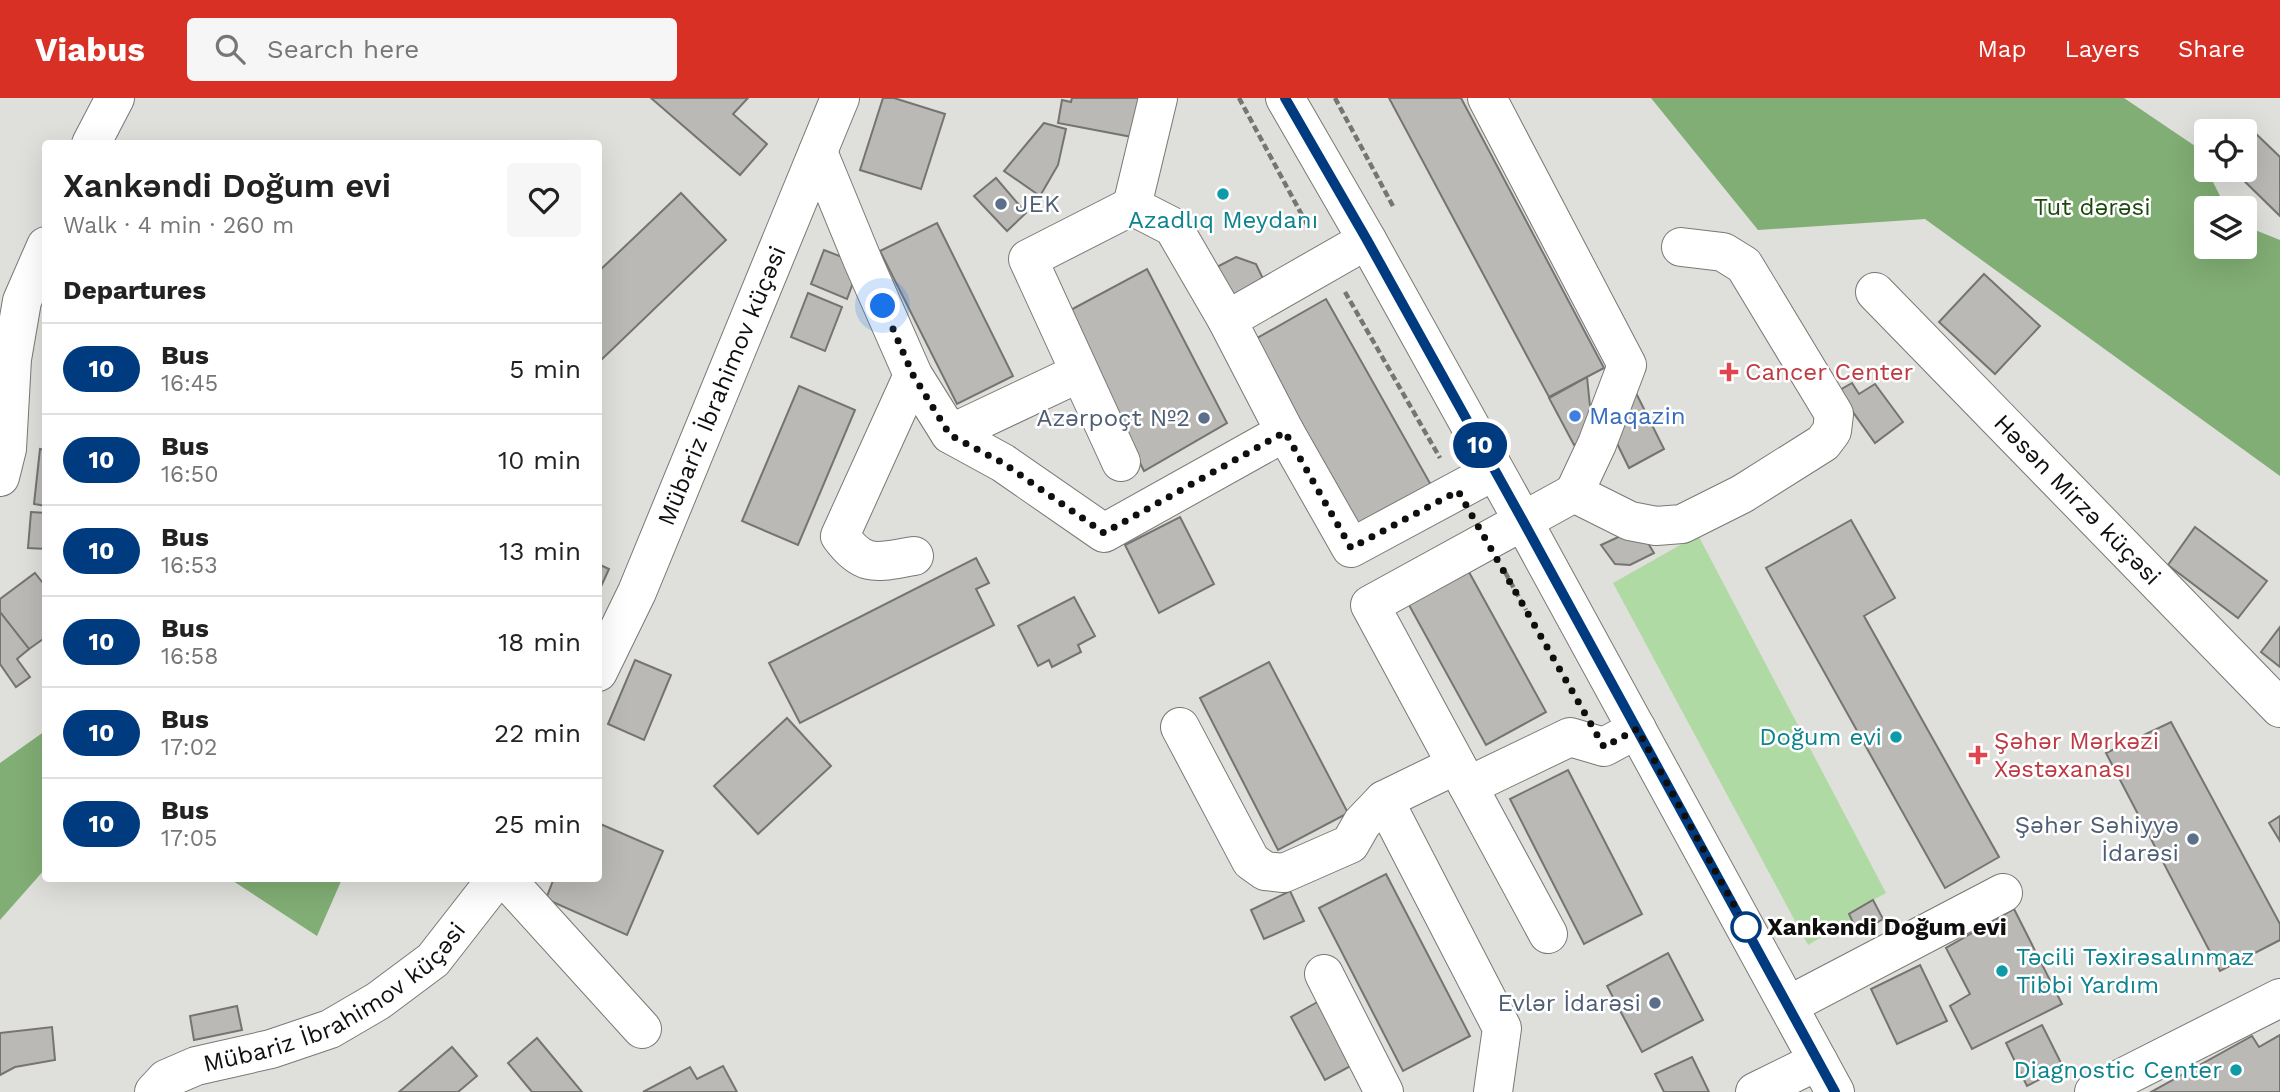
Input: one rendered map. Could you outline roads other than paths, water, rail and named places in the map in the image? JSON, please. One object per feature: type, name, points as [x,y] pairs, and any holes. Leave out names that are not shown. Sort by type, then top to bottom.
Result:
[{"type":"street","points":[[93,140],[115,98]]},
{"type":"street","name":"Mübariz İbrahimov küçəsi","points":[[602,663],[637,592],[840,98]]},
{"type":"street","points":[[1121,462],[1028,259],[1132,206],[1158,98]]},
{"type":"street","points":[[1285,98],[1523,521],[1827,1077],[1755,1092]]},
{"type":"street","points":[[1487,98],[1627,365],[1597,444],[1574,493],[1370,605],[1548,934]]},
{"type":"street","points":[[818,152],[913,375],[950,435],[1003,463],[1104,533],[1285,432]]},
{"type":"street","points":[[1132,206],[1173,227],[1227,320],[1285,432],[1351,548],[1494,471]]},
{"type":"street","points":[[1227,320],[1367,240]]},
{"type":"street","points":[[1574,493],[1630,521],[1656,526],[1682,524],[1742,494],[1824,443],[1832,431],[1834,414],[1744,265],[1723,252],[1681,247]]},
{"type":"street","points":[[0,477],[7,449],[12,359],[22,301],[42,255]]},
{"type":"street","name":"Həsən Mirzə küçəsi","points":[[1875,292],[2280,708]]},
{"type":"street","points":[[950,435],[1079,373]]},
{"type":"street","points":[[913,375],[840,536],[852,552],[875,562],[914,556]]},
{"type":"street","points":[[1180,727],[1251,861],[1265,871],[1284,873],[1350,844],[1362,823],[1384,800],[1462,776],[1570,737],[1604,747],[1637,729]]},
{"type":"street","points":[[1384,800],[1502,1028],[1493,1092]]},
{"type":"street","name":"Mübariz İbrahimov küçəsi","points":[[154,1092],[166,1079],[186,1070],[271,1049],[330,1029],[378,1001],[433,960],[494,882]]},
{"type":"street","points":[[509,882],[642,1029]]},
{"type":"street","points":[[1789,1005],[2003,893]]},
{"type":"street","points":[[1324,974],[1384,1092]]},
{"type":"street","points":[[2094,1092],[2280,998]]},
{"type":"place","name":"Azadlıq Meydanı","points":[[1223,194]]},
{"type":"place","name":"JEK","points":[[1001,204]]},
{"type":"place","name":"Cancer Center","points":[[1729,372]]},
{"type":"place","name":"Maqazin","points":[[1575,416]]},
{"type":"place","name":"Azərpoçt №2","points":[[1204,418]]},
{"type":"place","name":"Doğum evi","points":[[1896,737]]},
{"type":"place","name":"Şəhər Mərkəzi Xəstəxanası","points":[[1978,755]]},
{"type":"place","name":"Şəhər Səhiyyə İdarəsi","points":[[2193,839]]},
{"type":"place","name":"Xankəndi Doğum evi","points":[[1746,927]]},
{"type":"place","name":"Təcili Təxirəsalınmaz Tibbi Yardım","points":[[2002,971]]},
{"type":"place","name":"Evlər İdarəsi","points":[[1655,1003]]},
{"type":"place","name":"Diagnostic Center","points":[[2236,1070]]},
{"type":"park label","name":"Tut dərəsi","points":[[2092,207]]}]
